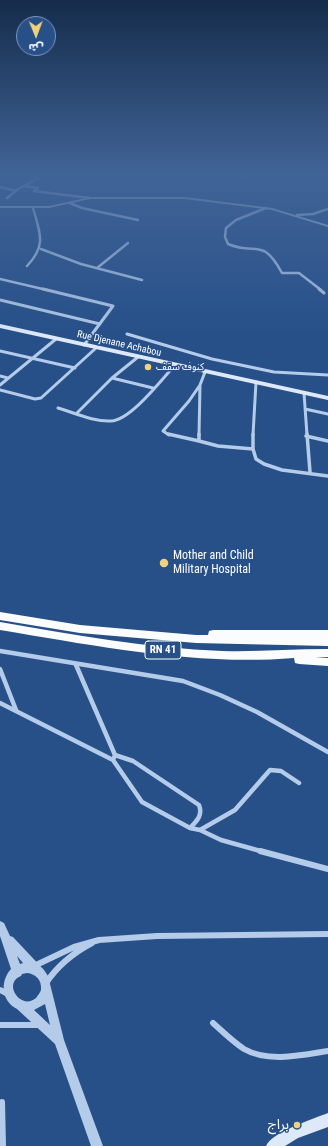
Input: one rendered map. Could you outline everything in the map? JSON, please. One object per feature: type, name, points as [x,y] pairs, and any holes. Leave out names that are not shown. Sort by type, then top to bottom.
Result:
[{"type":"highway","name":"RN 41","points":[[0,616],[80,629],[226,641],[328,642]]},
{"type":"highway","name":"RN 41","points":[[0,626],[137,647],[187,653],[253,657],[328,654]]},
{"type":"highway","points":[[163,636],[238,633],[328,634]]},
{"type":"highway","points":[[253,657],[328,662]]},
{"type":"main road","name":"Rue Djenane Achabou","points":[[0,326],[328,398]]},
{"type":"main road","points":[[273,1146],[294,1133],[328,1120]]},
{"type":"street","points":[[27,266],[41,249],[41,236],[39,228]]},
{"type":"street","points":[[226,228],[225,237],[228,244],[235,247],[261,248],[275,260],[282,273],[299,273],[324,293]]},
{"type":"street","points":[[98,268],[128,243]]},
{"type":"street","points":[[41,249],[80,264],[142,280]]},
{"type":"street","points":[[0,279],[114,306],[84,345]]},
{"type":"street","points":[[0,300],[100,324]]},
{"type":"street","points":[[126,334],[212,359],[274,372],[328,375]]},
{"type":"street","points":[[0,385],[34,359],[56,339]]},
{"type":"street","points":[[0,390],[35,399],[41,398],[96,348]]},
{"type":"street","points":[[0,351],[75,368]]},
{"type":"street","points":[[77,413],[112,378],[138,357]]},
{"type":"street","points":[[58,408],[103,420],[117,420],[130,411],[175,365]]},
{"type":"street","points":[[199,441],[200,385],[202,376],[206,372]]},
{"type":"street","points":[[0,376],[8,378]]},
{"type":"street","points":[[112,378],[153,388]]},
{"type":"street","points":[[256,382],[252,448],[256,459],[282,470],[310,472],[328,476]]},
{"type":"street","points":[[200,385],[189,401],[162,431],[170,436],[218,446],[252,448]]},
{"type":"street","points":[[304,393],[306,436],[310,472]]},
{"type":"street","points":[[305,409],[328,414]]},
{"type":"street","points":[[306,436],[328,441]]},
{"type":"street","points":[[0,651],[76,665],[183,681],[208,688],[300,735],[328,752]]},
{"type":"street","points":[[76,665],[114,758],[142,802],[190,828],[200,830],[221,840],[328,868]]},
{"type":"street","points":[[0,670],[16,710]]},
{"type":"street","points":[[0,703],[114,758],[133,761],[199,804],[201,810],[200,819],[190,828]]},
{"type":"street","points":[[200,830],[235,810],[270,770],[281,771],[299,783]]},
{"type":"street","points":[[0,926],[6,937],[18,972]]},
{"type":"street","points":[[99,940],[65,959],[58,965],[39,1001],[27,1007],[21,1006],[15,1004],[4,992],[9,982],[18,972],[33,968],[74,946],[99,940],[157,936],[328,934]]},
{"type":"street","points":[[6,937],[33,968],[41,973],[46,986],[59,1040],[97,1146]]},
{"type":"street","points":[[21,1006],[59,1040]]},
{"type":"street","points":[[213,1023],[242,1047],[258,1054],[275,1055],[328,1051]]},
{"type":"street","points":[[0,1025],[42,1026]]},
{"type":"street","points":[[2,1102],[3,1146]]},
{"type":"place","name":"كنوف سقف","points":[[148,367]]},
{"type":"place","name":"Mother and Child Military Hospital","points":[[164,563]]},
{"type":"place","name":"براج","points":[[297,1125]]}]
